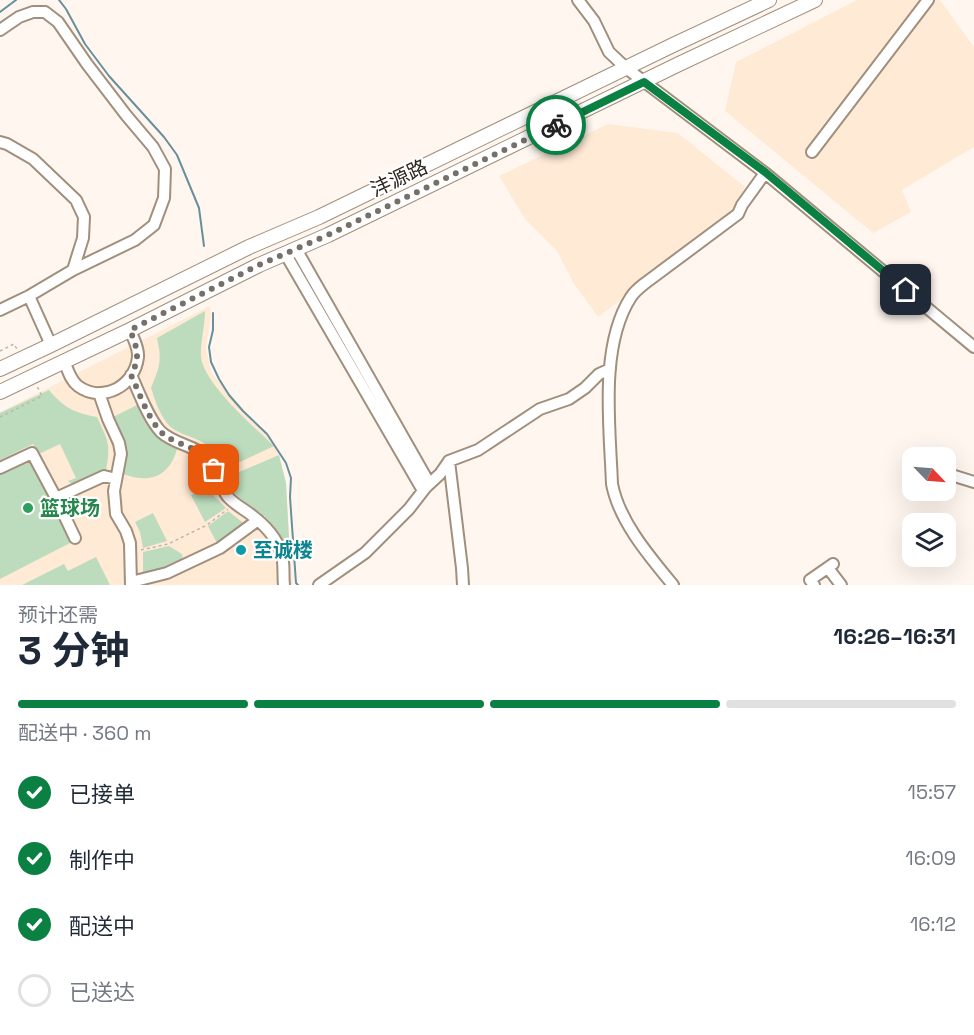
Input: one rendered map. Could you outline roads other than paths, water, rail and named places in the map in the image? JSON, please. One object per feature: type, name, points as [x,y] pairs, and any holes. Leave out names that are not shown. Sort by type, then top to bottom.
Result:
[{"type":"main road","name":"沣源路","points":[[0,369],[249,247],[319,217],[769,0]]},
{"type":"main road","name":"沣源路","points":[[0,392],[259,265],[328,235],[815,0]]},
{"type":"main road","points":[[319,217],[315,230],[319,234],[328,235]]},
{"type":"main road","points":[[282,233],[290,234],[294,238],[295,244],[290,251]]},
{"type":"street","points":[[578,0],[594,21],[609,52],[626,68],[765,172],[974,348]]},
{"type":"street","points":[[812,152],[928,0]]},
{"type":"street","points":[[0,30],[19,17],[33,12],[45,12],[58,22],[94,73],[153,147],[165,169],[164,198],[154,225],[135,240],[73,270],[0,310]]},
{"type":"street","points":[[0,142],[33,159],[75,200],[84,217],[83,238],[73,270]]},
{"type":"street","points":[[673,585],[643,548],[615,500],[612,484],[609,380],[615,334],[632,295],[738,214],[765,172]]},
{"type":"street","points":[[290,251],[422,489],[426,487]]},
{"type":"street","points":[[29,296],[51,345]]},
{"type":"street","points":[[64,361],[71,380],[78,386],[90,392],[113,391],[122,386],[135,367],[137,347],[130,330]]},
{"type":"street","points":[[318,585],[365,553],[410,509],[449,460],[478,450],[540,409],[569,399],[599,374],[610,369]]},
{"type":"street","points":[[131,375],[155,424],[162,433],[206,458],[229,498],[271,532],[280,549],[283,561],[284,585]]},
{"type":"street","points":[[99,393],[119,443],[121,454],[114,491],[117,514],[130,543],[131,583],[167,573],[220,548],[258,520]]},
{"type":"street","points":[[0,468],[32,453],[57,498],[75,538]]},
{"type":"street","points":[[449,460],[463,585]]},
{"type":"street","points":[[57,498],[104,476],[116,479]]},
{"type":"street","points":[[956,476],[974,482]]},
{"type":"street","points":[[814,585],[810,580],[831,566],[841,585]]},
{"type":"waterway","points":[[0,12],[16,0]]},
{"type":"waterway","points":[[59,0],[85,44],[109,76],[164,137],[177,155],[199,208],[204,246]]},
{"type":"waterway","points":[[213,313],[213,330],[209,347],[211,362],[219,379],[229,395],[267,434],[286,463],[291,478],[290,497],[296,583],[298,585]]},
{"type":"place","name":"篮球场","points":[[28,508]]},
{"type":"place","name":"至诚楼","points":[[241,550]]}]
